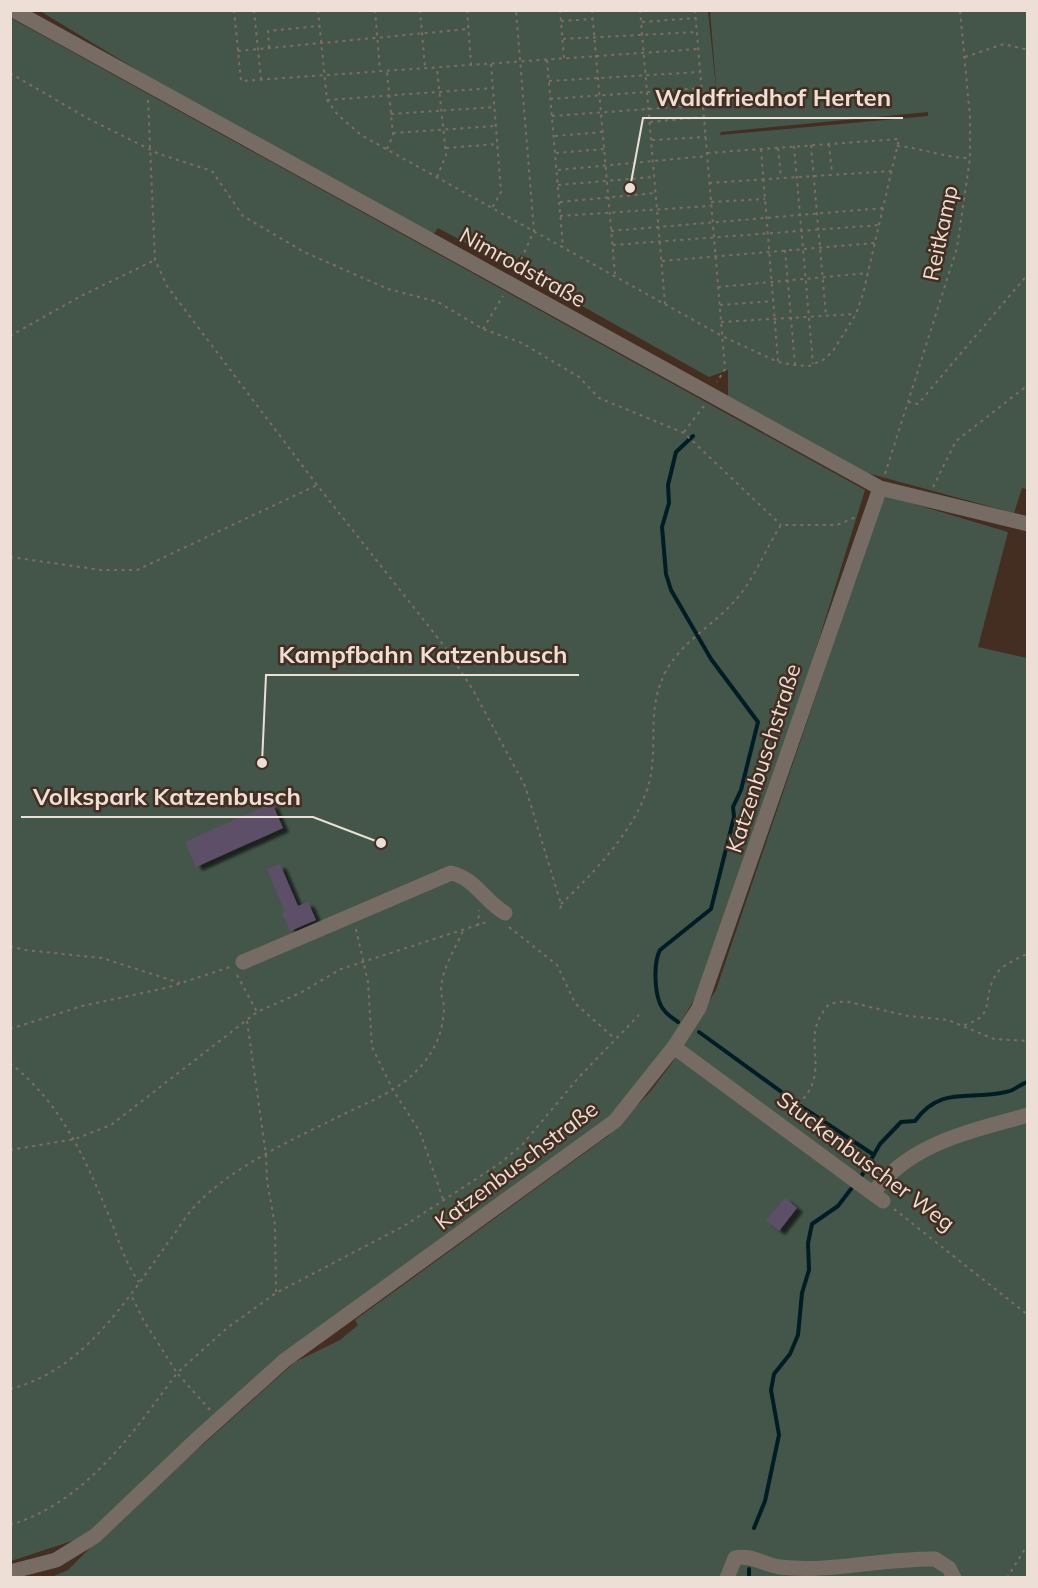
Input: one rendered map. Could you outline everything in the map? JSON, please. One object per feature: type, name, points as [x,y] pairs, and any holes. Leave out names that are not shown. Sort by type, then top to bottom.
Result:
[{"type":"street","name":"Nimrodstraße","points":[[13,10],[297,169],[880,488],[1028,524]]},
{"type":"street","name":"Katzenbuschstraße","points":[[10,1572],[56,1560],[95,1536],[218,1419],[285,1360],[615,1121],[674,1047],[699,1008],[880,488]]},
{"type":"street","points":[[243,962],[451,873],[468,879],[496,908],[500,916]]},
{"type":"street","name":"Stuckenbuscher Weg","points":[[674,1047],[878,1197]]},
{"type":"street","points":[[878,1197],[889,1173],[909,1158],[974,1128],[1028,1115]]},
{"type":"street","points":[[727,1578],[735,1558],[744,1556],[768,1565],[794,1568],[935,1559],[949,1568],[954,1578]]},
{"type":"path","points":[[234,10],[241,81],[698,49]]},
{"type":"path","points":[[254,10],[261,80]]},
{"type":"path","points":[[318,10],[327,100],[338,115],[361,135],[722,336],[778,362],[795,365],[813,364],[824,360],[856,314],[868,273],[899,139],[794,146],[556,170]]},
{"type":"path","points":[[375,10],[380,72]]},
{"type":"path","points":[[420,10],[425,68]]},
{"type":"path","points":[[467,10],[471,65]]},
{"type":"path","points":[[483,329],[510,284],[534,231],[516,10]]},
{"type":"path","points":[[560,10],[564,59]]},
{"type":"path","points":[[592,10],[615,275]]},
{"type":"path","points":[[640,10],[665,304]]},
{"type":"path","points":[[695,10],[725,369]]},
{"type":"path","name":"Reitkamp","points":[[880,488],[957,248],[970,158],[970,117],[960,10]]},
{"type":"path","points":[[641,22],[696,18]]},
{"type":"path","points":[[561,21],[593,19]]},
{"type":"path","points":[[269,48],[268,31],[319,26]]},
{"type":"path","points":[[238,51],[468,29]]},
{"type":"path","points":[[563,39],[697,32]]},
{"type":"path","points":[[965,57],[1004,44],[1028,50]]},
{"type":"path","points":[[547,60],[563,247]]},
{"type":"path","points":[[491,64],[501,192],[492,208]]},
{"type":"path","points":[[437,68],[445,148],[444,164],[437,177]]},
{"type":"path","points":[[387,71],[393,133],[387,149]]},
{"type":"path","points":[[549,81],[700,72]]},
{"type":"path","points":[[10,73],[87,118],[159,154],[212,171],[243,216],[304,252],[388,289],[438,302],[483,329],[522,343],[579,377],[598,398],[684,432],[693,444],[719,464],[741,489],[781,525],[837,525],[871,509]]},
{"type":"path","points":[[148,85],[155,260],[167,286],[317,485],[445,647],[473,690],[525,786],[536,813],[561,904],[560,911]]},
{"type":"path","points":[[327,100],[493,88]]},
{"type":"path","points":[[550,99],[702,88]]},
{"type":"path","points":[[552,116],[703,105]]},
{"type":"path","points":[[391,114],[494,107]]},
{"type":"path","points":[[649,122],[704,117]]},
{"type":"path","points":[[393,133],[496,126]]},
{"type":"path","points":[[554,136],[603,132]]},
{"type":"path","points":[[651,140],[706,137]]},
{"type":"path","points":[[445,148],[497,144]]},
{"type":"path","points":[[829,144],[832,175]]},
{"type":"path","points":[[811,145],[826,316]]},
{"type":"path","points":[[794,146],[813,364]]},
{"type":"path","points":[[897,146],[970,158]]},
{"type":"path","points":[[778,148],[781,178]]},
{"type":"path","points":[[555,153],[604,149]]},
{"type":"path","points":[[761,149],[778,362]]},
{"type":"path","points":[[709,183],[891,171]]},
{"type":"path","points":[[558,185],[654,177]]},
{"type":"path","points":[[559,202],[656,193]]},
{"type":"path","points":[[560,216],[610,214],[765,199]]},
{"type":"path","points":[[611,231],[883,208]]},
{"type":"path","points":[[613,245],[879,225]]},
{"type":"path","points":[[662,261],[875,243]]},
{"type":"path","points":[[785,250],[795,365]]},
{"type":"path","points":[[10,336],[81,296],[155,260]]},
{"type":"path","points":[[718,287],[868,273]]},
{"type":"path","points":[[909,402],[918,404],[1028,274]]},
{"type":"path","points":[[720,305],[773,301]]},
{"type":"path","points":[[721,322],[856,314]]},
{"type":"path","points":[[926,500],[956,441],[1028,385]]},
{"type":"path","points":[[684,432],[710,396]]},
{"type":"path","points":[[10,556],[101,570],[137,570],[317,485]]},
{"type":"path","points":[[561,904],[592,872],[642,807],[651,774],[655,696],[680,650],[702,633],[739,595],[781,525]]},
{"type":"path","points":[[353,913],[368,982],[372,1047],[393,1090],[420,1132],[444,1202]]},
{"type":"path","points":[[11,1151],[75,1139],[111,1125],[258,1012],[362,960],[463,931],[500,916],[557,965],[575,1003],[615,1038]]},
{"type":"path","points":[[10,1389],[33,1383],[76,1354],[131,1295],[196,1204],[231,1176],[266,1155],[393,1090],[420,1068],[437,1045],[444,1007],[441,991],[443,980],[463,931]]},
{"type":"path","points":[[10,946],[25,950],[102,958],[181,983]]},
{"type":"path","points":[[964,1024],[979,1021],[984,1016],[993,979],[999,971],[1028,953]]},
{"type":"path","points":[[10,1029],[82,1006],[181,983],[232,966],[258,1012]]},
{"type":"path","points":[[791,1113],[812,1086],[814,1032],[818,1016],[829,1004],[844,1001],[908,1016],[964,1024],[994,1039],[1028,1041]]},
{"type":"path","points":[[10,1525],[57,1504],[111,1459],[177,1373],[227,1328],[276,1293],[404,1226],[444,1202],[522,1145],[615,1038],[639,1015]]},
{"type":"path","points":[[247,1021],[266,1155],[267,1182],[275,1225],[276,1293]]},
{"type":"path","points":[[10,1063],[52,1104],[75,1139],[116,1233],[125,1262],[139,1282]]},
{"type":"path","name":"Stuckenbuscher Weg","points":[[878,1197],[1028,1316]]},
{"type":"path","points":[[131,1295],[144,1321],[177,1373],[218,1419]]},
{"type":"path","points":[[1007,1578],[1028,1544]]},
{"type":"green space","points":[[40,11],[708,11],[717,98],[710,11],[1027,11],[1027,489],[1022,488],[1014,513],[867,473],[728,399],[728,370],[709,377],[532,278],[528,266],[529,259],[521,255],[507,265],[438,228],[432,236],[190,102]],"holes":[[[928,112],[928,116],[720,135],[721,132]]]},
{"type":"green space","points":[[11,18],[865,490],[796,714],[704,982],[665,1050],[608,1118],[353,1302],[113,1515],[81,1538],[11,1561]]},
{"type":"green space","points":[[884,495],[1008,532],[978,647],[1027,658],[1027,1577],[49,1578],[68,1570],[115,1523],[295,1362],[340,1340],[358,1325],[355,1320],[608,1136],[650,1092],[672,1063],[716,990]]},
{"type":"building","points":[[272,803],[283,828],[196,867],[185,842]]},
{"type":"building","points":[[280,864],[298,906],[308,902],[316,920],[290,931],[282,914],[285,912],[267,869]]},
{"type":"building","points":[[785,1198],[797,1208],[779,1231],[766,1220]]},
{"type":"waterway","points":[[678,1022],[665,1012],[658,998],[656,963],[660,950],[711,909],[734,817],[733,807],[741,790],[758,722],[711,659],[671,590],[666,574],[662,527],[669,503],[668,485],[676,452],[693,436]]},
{"type":"waterway","points":[[699,1032],[805,1109],[874,1155]]},
{"type":"waterway","points":[[861,1177],[880,1144],[901,1122],[915,1121],[925,1110],[945,1098],[1009,1091],[1028,1082]]},
{"type":"waterway","points":[[754,1528],[765,1501],[779,1435],[771,1390],[774,1374],[790,1354],[798,1335],[802,1293],[809,1270],[808,1243],[812,1224],[838,1206],[851,1189]]},
{"type":"waterway","points":[[749,1569],[749,1578]]},
{"type":"place","name":"Waldfriedhof Herten","points":[[630,188]]},
{"type":"place","name":"Kampfbahn Katzenbusch","points":[[262,763]]},
{"type":"place","name":"Volkspark Katzenbusch","points":[[381,843]]}]
